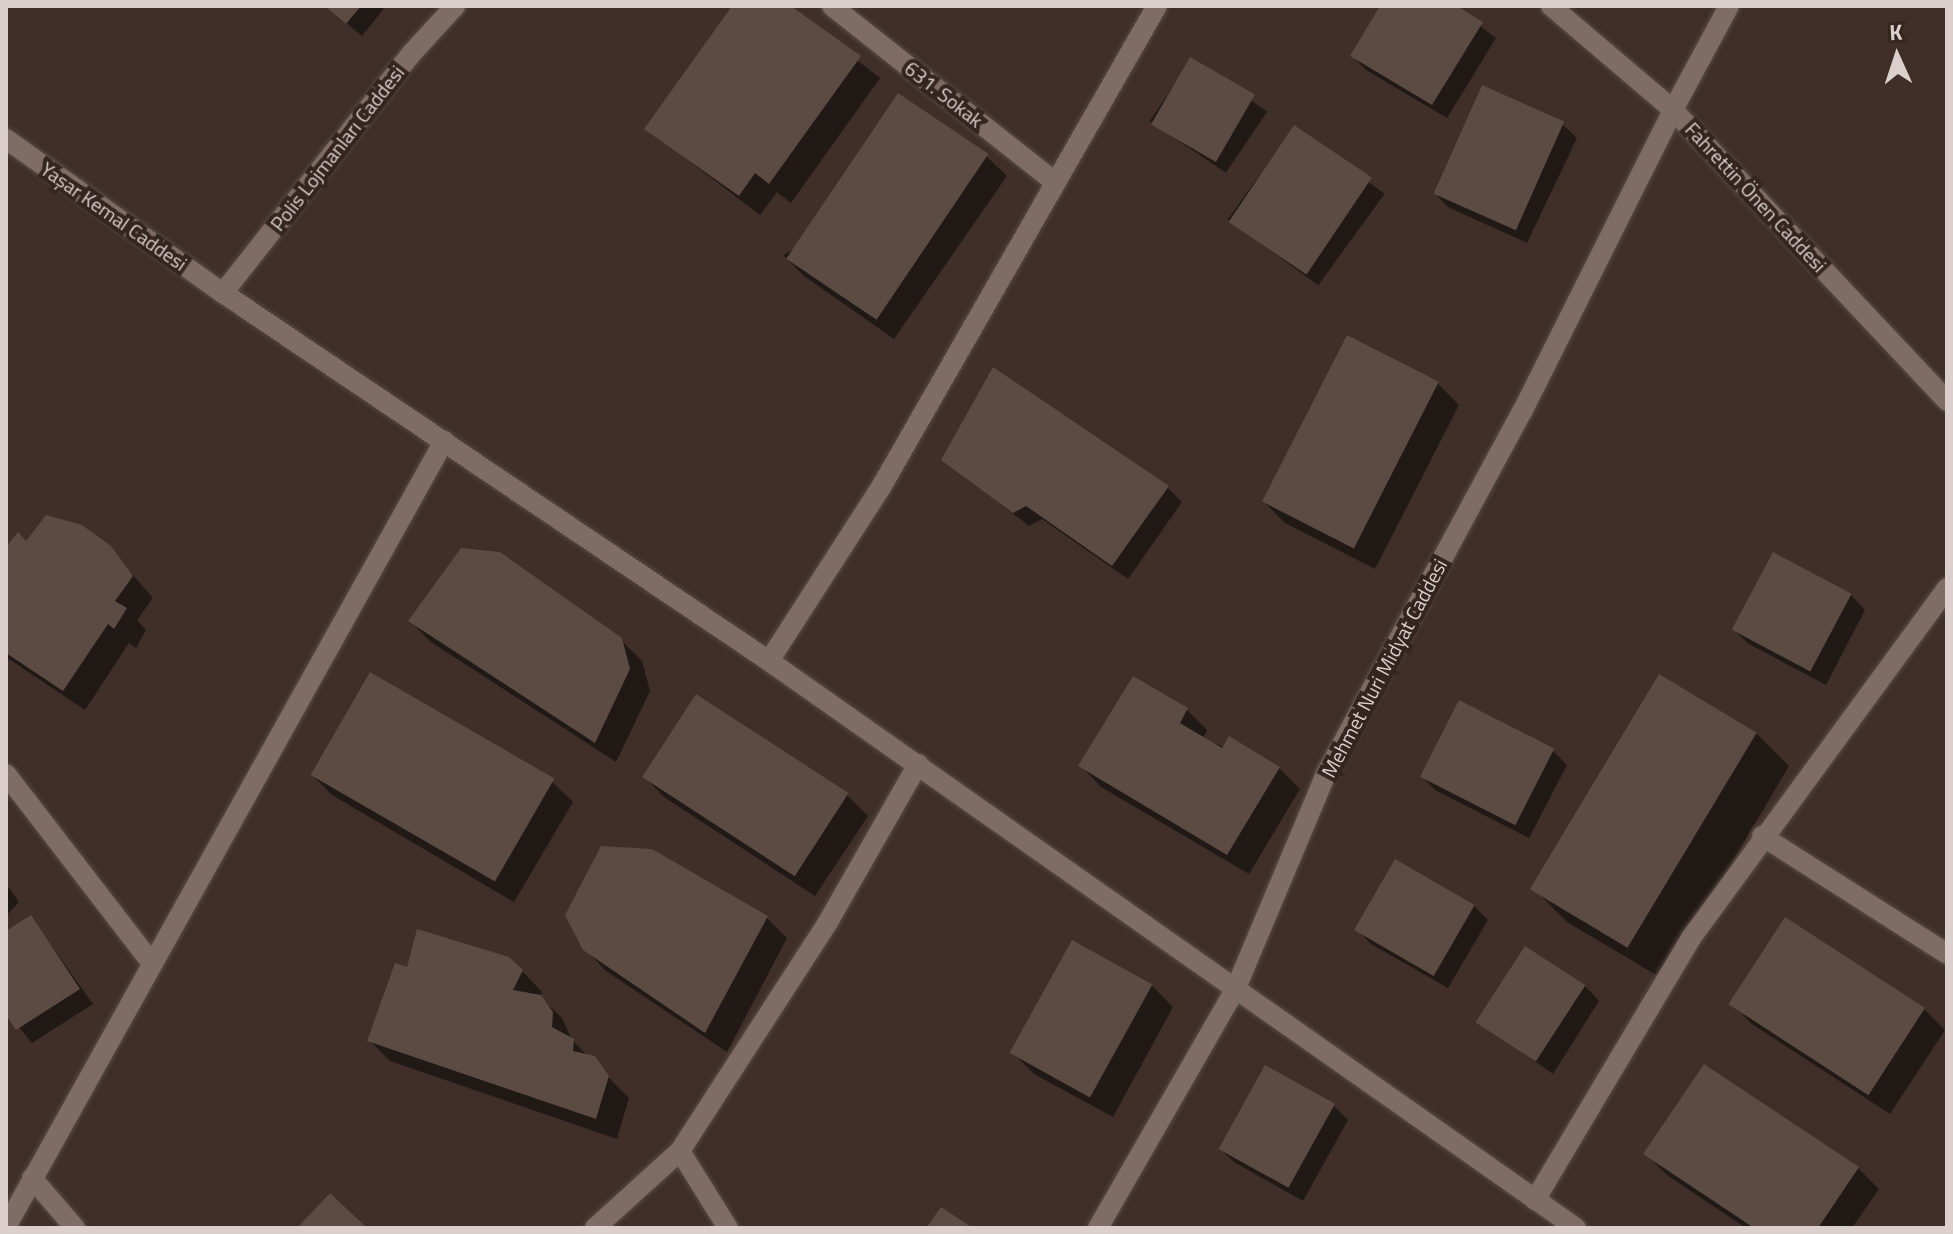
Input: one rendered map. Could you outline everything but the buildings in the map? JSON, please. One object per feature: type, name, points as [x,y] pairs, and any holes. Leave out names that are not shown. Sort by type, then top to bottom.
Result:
[{"type":"street","name":"Polis Lojmanları Caddesi","points":[[223,293],[412,53],[455,6]]},
{"type":"street","name":"631. Sokak","points":[[832,6],[1056,183]]},
{"type":"street","points":[[769,661],[880,489],[1157,6]]},
{"type":"street","name":"Fahrettin Önen Caddesi","points":[[1551,6],[1673,110],[1947,401]]},
{"type":"street","name":"Mehmet Nuri Midyat Caddesi","points":[[1098,1228],[1236,988],[1326,774],[1522,412],[1673,110],[1729,6]]},
{"type":"street","name":"Yaşar Kemal Caddesi","points":[[6,139],[223,293],[918,764],[1576,1228]]},
{"type":"street","points":[[6,1227],[444,441]]},
{"type":"street","points":[[1535,1200],[1691,938],[1762,836],[1931,616],[1947,588]]},
{"type":"street","points":[[595,1228],[680,1151],[828,922],[918,764]]},
{"type":"street","points":[[6,774],[151,962]]},
{"type":"street","points":[[1762,836],[1947,954]]},
{"type":"street","points":[[680,1151],[728,1228]]},
{"type":"street","points":[[32,1178],[75,1228]]}]
